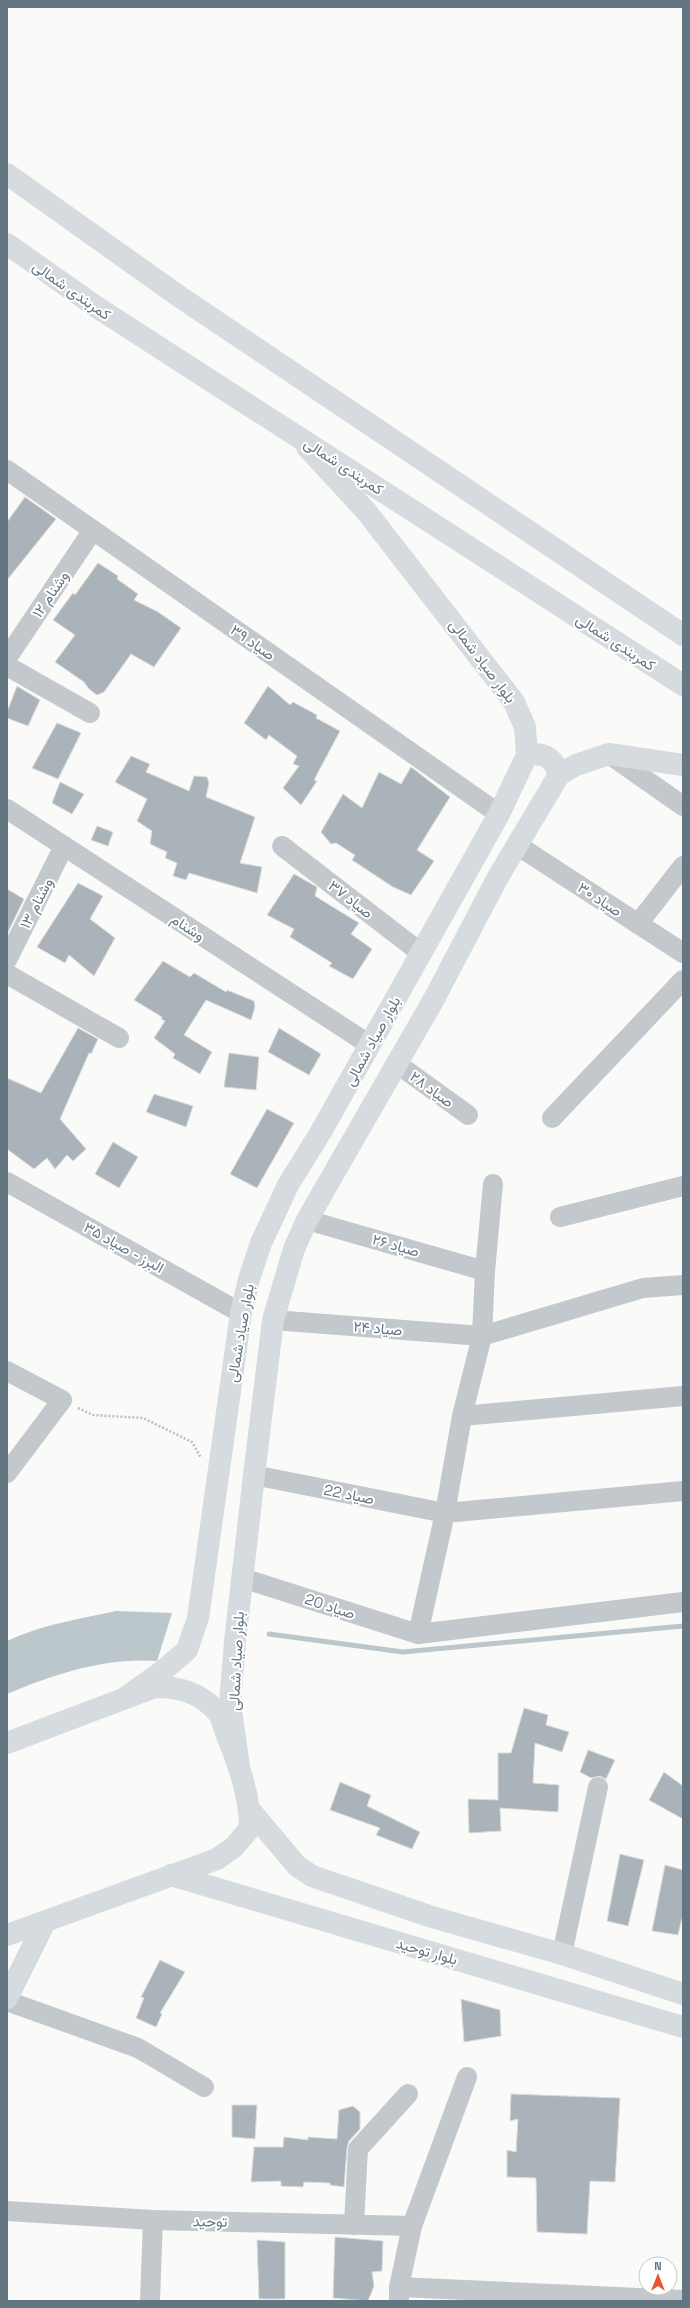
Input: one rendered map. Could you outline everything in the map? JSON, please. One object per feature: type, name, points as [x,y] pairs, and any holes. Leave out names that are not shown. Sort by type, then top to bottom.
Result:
[{"type":"main road","points":[[7,174],[180,297],[683,634]]},
{"type":"main road","name":"کمربندی شمالی","points":[[7,244],[98,308],[683,685]]},
{"type":"main road","name":"بلوار صیاد شمالی","points":[[125,1698],[164,1670],[187,1650],[198,1618],[241,1313],[249,1279],[261,1243],[288,1185],[322,1130],[499,814],[527,755],[525,727],[514,702],[366,511],[297,436]]},
{"type":"main road","points":[[527,755],[538,753],[548,757],[556,764],[559,775]]},
{"type":"main road","name":"بلوار صیاد شمالی","points":[[239,1766],[230,1703],[235,1642],[254,1474],[274,1320],[294,1249],[307,1220],[434,999],[517,845],[559,775],[576,765],[610,754],[683,765]]},
{"type":"main road","points":[[7,1743],[156,1687],[174,1687],[193,1692],[219,1714],[239,1766],[250,1810],[250,1828],[234,1847],[217,1859],[7,1935]]},
{"type":"main road","points":[[250,1810],[297,1866],[312,1876],[432,1917],[562,1954],[683,1994]]},
{"type":"main road","name":"بلوار توحید","points":[[171,1876],[683,2027]]},
{"type":"main road","points":[[7,2000],[45,1922]]},
{"type":"street","name":"صیاد ۳۹","points":[[7,470],[499,814]]},
{"type":"street","name":"وشنام ۱۲","points":[[7,658],[93,530]]},
{"type":"street","points":[[7,666],[90,713]]},
{"type":"street","points":[[610,754],[683,806]]},
{"type":"street","name":"وشنام","points":[[7,809],[370,1044]]},
{"type":"street","name":"صیاد ۳۰","points":[[517,845],[683,953]]},
{"type":"street","name":"وشنام ۱۳","points":[[7,960],[64,846]]},
{"type":"street","name":"صیاد ۳۷","points":[[282,846],[421,953]]},
{"type":"street","points":[[638,924],[683,866]]},
{"type":"street","points":[[7,974],[119,1038]]},
{"type":"street","points":[[552,1118],[683,980]]},
{"type":"street","name":"صیاد ۲۸","points":[[396,1063],[468,1115]]},
{"type":"street","name":"البرز - صیاد ۳۵","points":[[7,1182],[241,1313]]},
{"type":"street","points":[[493,1184],[485,1271],[482,1336],[462,1416],[445,1513],[418,1634],[683,1602]]},
{"type":"street","points":[[560,1217],[683,1186]]},
{"type":"street","name":"صیاد ۲۶","points":[[307,1220],[485,1271]]},
{"type":"street","points":[[482,1336],[642,1288],[683,1285]]},
{"type":"street","name":"صیاد ۲۴","points":[[274,1320],[482,1336]]},
{"type":"street","points":[[7,1371],[62,1400],[7,1473]]},
{"type":"street","points":[[462,1416],[683,1396]]},
{"type":"street","name":"صیاد 22","points":[[254,1474],[445,1513],[683,1491]]},
{"type":"street","name":"صیاد 20","points":[[242,1578],[418,1634]]},
{"type":"street","points":[[562,1954],[598,1787]]},
{"type":"street","points":[[7,2000],[138,2048],[204,2087]]},
{"type":"street","points":[[466,2078],[412,2226],[399,2294],[683,2300]]},
{"type":"street","points":[[354,2225],[358,2149],[408,2094]]},
{"type":"street","name":"توحید","points":[[7,2211],[153,2220],[412,2226]]},
{"type":"street","points":[[150,2301],[153,2220]]},
{"type":"path","points":[[62,1400],[93,1415],[143,1418],[192,1442],[202,1461]]},
{"type":"shaded area","points":[[116,1611],[172,1613],[157,1661],[138,1660],[100,1664],[80,1668],[7,1694],[7,1641],[20,1635],[46,1627]]},
{"type":"building","points":[[25,497],[56,519],[7,580],[7,522]]},
{"type":"building","points":[[98,563],[118,576],[117,579],[138,594],[134,600],[158,612],[181,628],[154,667],[131,654],[104,692],[97,695],[89,689],[84,682],[55,662],[75,635],[53,620],[73,593],[75,595]]},
{"type":"building","points":[[17,686],[40,700],[28,726],[7,718],[7,712]]},
{"type":"building","points":[[268,686],[290,705],[293,702],[317,715],[316,718],[340,731],[314,780],[317,781],[301,805],[283,788],[299,766],[293,764],[297,756],[269,735],[266,740],[244,723]]},
{"type":"building","points":[[57,723],[81,733],[58,779],[32,768]]},
{"type":"building","points":[[131,756],[150,764],[146,772],[189,791],[194,776],[207,777],[209,783],[206,797],[255,817],[240,863],[262,867],[257,893],[189,873],[186,880],[173,876],[177,863],[165,858],[167,852],[150,844],[152,831],[137,821],[147,799],[115,782]]},
{"type":"building","points":[[411,767],[450,797],[417,850],[434,861],[411,895],[393,887],[352,860],[355,855],[336,843],[331,844],[321,832],[343,794],[362,808],[379,772],[401,784]]},
{"type":"building","points":[[60,782],[84,794],[72,814],[52,803]]},
{"type":"building","points":[[97,826],[113,832],[108,846],[91,840]]},
{"type":"building","points":[[294,874],[317,887],[315,896],[359,923],[351,934],[372,949],[353,979],[329,966],[332,963],[290,937],[294,929],[267,915]]},
{"type":"building","points":[[78,883],[103,896],[90,919],[115,938],[94,976],[69,955],[65,963],[37,947]]},
{"type":"building","points":[[7,889],[24,899],[7,934]]},
{"type":"building","points":[[163,961],[190,977],[194,973],[226,992],[227,990],[254,1001],[255,1007],[251,1020],[206,1000],[184,1035],[212,1052],[200,1074],[173,1058],[175,1054],[154,1038],[165,1021],[161,1019],[162,1017],[134,1000]]},
{"type":"building","points":[[78,1028],[98,1039],[91,1054],[89,1053],[60,1119],[86,1149],[73,1161],[67,1155],[55,1169],[47,1158],[34,1169],[7,1149],[7,1078],[41,1093]]},
{"type":"building","points":[[279,1028],[321,1054],[309,1075],[268,1052]]},
{"type":"building","points":[[229,1053],[259,1057],[256,1090],[224,1087]]},
{"type":"building","points":[[154,1094],[193,1106],[186,1127],[146,1112]]},
{"type":"building","points":[[267,1109],[294,1123],[257,1188],[230,1174]]},
{"type":"building","points":[[113,1142],[138,1157],[119,1188],[95,1174]]},
{"type":"building","points":[[524,1708],[548,1715],[546,1725],[569,1732],[562,1752],[535,1743],[533,1783],[559,1785],[558,1812],[500,1808],[501,1831],[469,1833],[468,1799],[498,1800],[498,1753],[511,1753]]},
{"type":"building","points":[[588,1750],[615,1760],[606,1779],[600,1776],[591,1778],[580,1772]]},
{"type":"building","points":[[664,1772],[683,1786],[683,1819],[649,1800]]},
{"type":"building","points":[[340,1782],[371,1795],[367,1806],[420,1832],[412,1849],[376,1835],[380,1828],[330,1810]]},
{"type":"building","points":[[620,1854],[644,1860],[628,1926],[607,1921]]},
{"type":"building","points":[[665,1865],[683,1870],[683,1914],[678,1935],[652,1931]]},
{"type":"building","points":[[160,1960],[185,1972],[160,2013],[162,2014],[156,2027],[136,2018],[144,1998],[141,1997]]},
{"type":"building","points":[[461,1999],[500,2010],[501,2036],[464,2042]]},
{"type":"building","points":[[511,2094],[620,2098],[615,2182],[590,2181],[587,2234],[537,2232],[536,2178],[507,2177],[507,2150],[516,2152],[518,2119],[510,2121]]},
{"type":"building","points":[[232,2105],[257,2105],[255,2139],[232,2137]]},
{"type":"building","points":[[353,2106],[360,2112],[360,2129],[349,2141],[347,2148],[344,2187],[330,2185],[330,2183],[304,2182],[303,2187],[281,2186],[281,2181],[251,2182],[254,2147],[283,2147],[284,2137],[308,2140],[308,2137],[337,2139],[339,2110]]},
{"type":"building","points":[[335,2237],[383,2241],[382,2271],[372,2272],[374,2286],[368,2301],[333,2298]]},
{"type":"building","points":[[257,2240],[285,2242],[285,2299],[259,2299]]},
{"type":"waterway","points":[[269,1634],[403,1652],[683,1626]]}]
